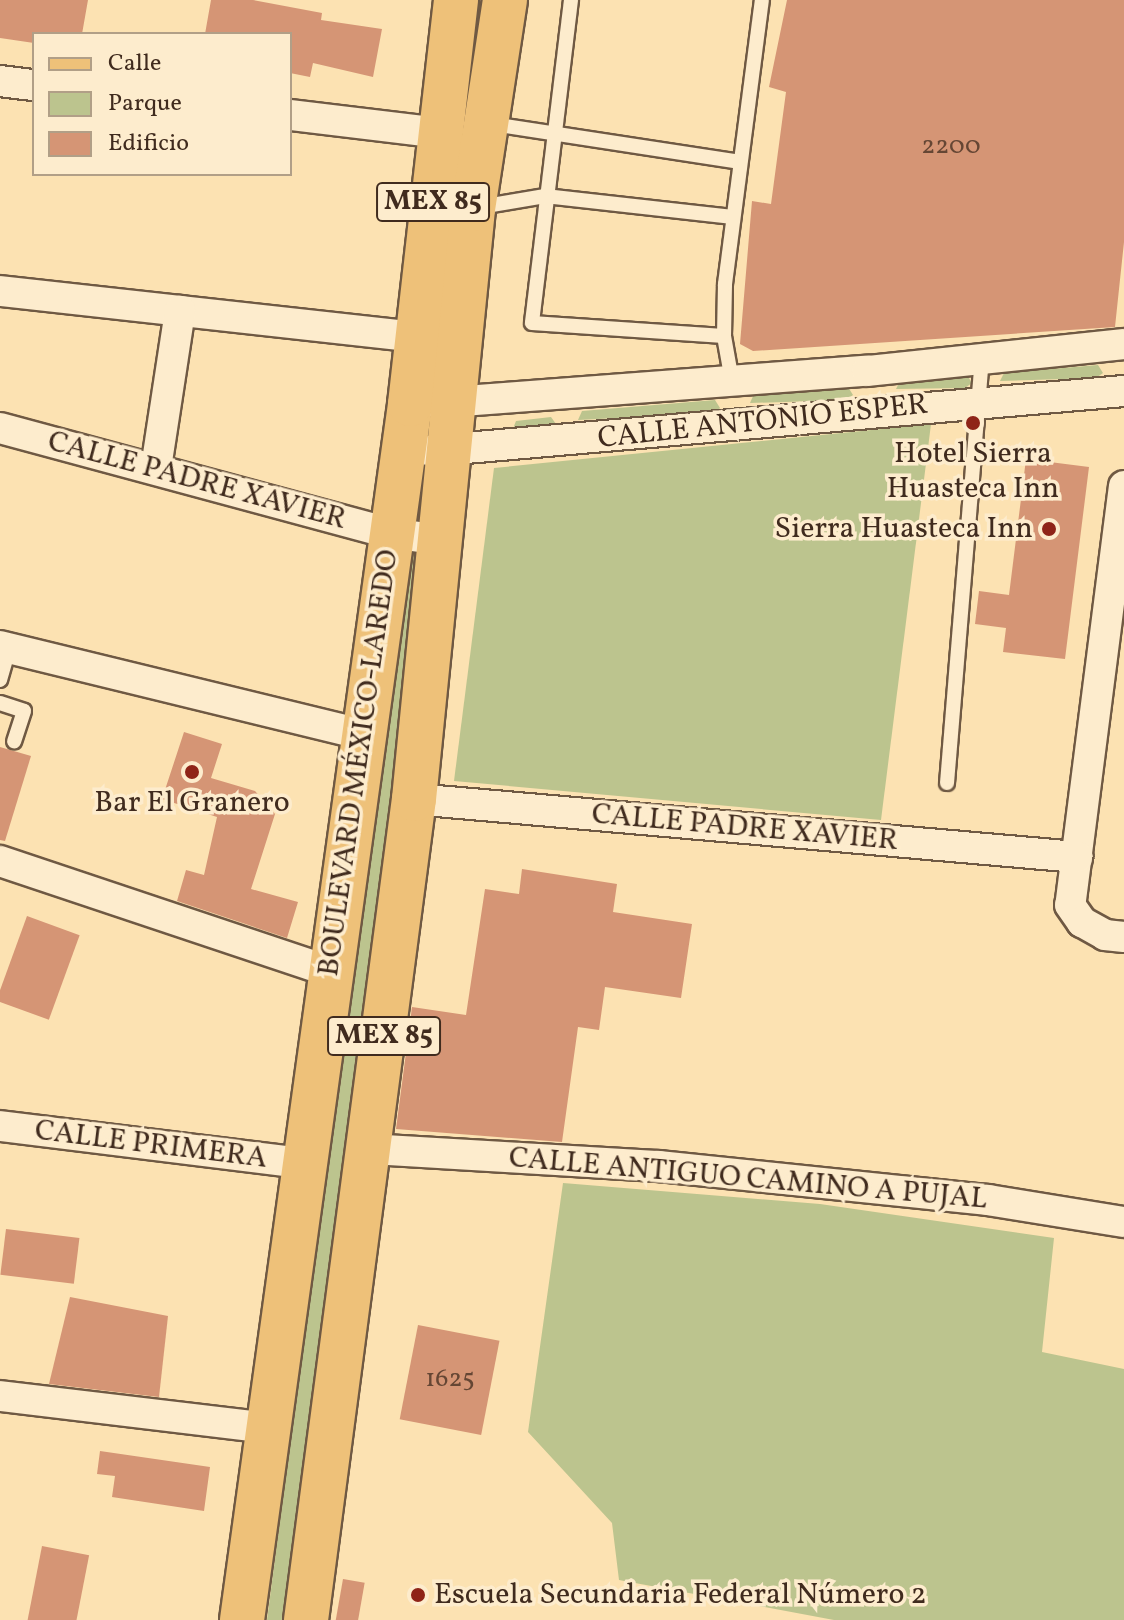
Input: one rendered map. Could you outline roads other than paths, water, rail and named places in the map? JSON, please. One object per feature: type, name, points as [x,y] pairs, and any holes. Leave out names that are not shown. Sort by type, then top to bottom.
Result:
[{"type":"main road","name":"BOULEVARD MÉXICO-LAREDO","points":[[242,1620],[301,1163],[331,972],[361,734],[410,404],[456,0]]},
{"type":"main road","name":"BOULEVARD MÉXICO-LAREDO","points":[[306,1620],[414,799],[473,209],[505,0]]},
{"type":"street","points":[[0,81],[32,85]]},
{"type":"street","points":[[292,115],[441,133]]},
{"type":"street","points":[[0,291],[416,337]]},
{"type":"street","points":[[156,468],[180,311]]},
{"type":"street","name":"CALLE ANTONIO ESPER","points":[[410,404],[867,371],[1124,344]]},
{"type":"street","points":[[867,371],[870,411]]},
{"type":"street","points":[[732,381],[740,426]]},
{"type":"street","name":"CALLE ANTONIO ESPER","points":[[401,452],[740,426],[980,400],[1124,391]]},
{"type":"street","name":"CALLE PADRE XAVIER","points":[[0,428],[389,533],[442,540]]},
{"type":"street","points":[[1124,486],[1070,905],[1082,922],[1105,935],[1124,937]]},
{"type":"street","points":[[5,647],[361,734]]},
{"type":"street","name":"CALLE PADRE XAVIER","points":[[414,799],[1077,857]]},
{"type":"street","points":[[0,861],[331,972]]},
{"type":"street","name":"CALLE PRIMERA","points":[[0,1126],[301,1163]]},
{"type":"street","name":"CALLE ANTIGUO CAMINO A PUJAL","points":[[370,1149],[659,1166],[988,1200],[1124,1222]]},
{"type":"street","points":[[0,1396],[268,1428]]},
{"type":"lane","points":[[571,0],[532,323],[724,336]]},
{"type":"lane","points":[[732,381],[724,336],[733,217],[762,0]]},
{"type":"lane","points":[[484,122],[553,137],[740,162]]},
{"type":"lane","points":[[473,209],[545,196],[733,217]]},
{"type":"lane","points":[[947,783],[982,360]]},
{"type":"lane","points":[[0,680],[5,647]]},
{"type":"lane","points":[[0,703],[24,711],[14,741]]},
{"type":"place","name":"Hotel Sierra Huasteca Inn","points":[[973,423]]},
{"type":"place","name":"Sierra Huasteca Inn","points":[[1049,529]]},
{"type":"place","name":"Bar El Granero","points":[[192,772]]},
{"type":"place","name":"Escuela Secundaria Federal Número 2","points":[[418,1595]]}]
